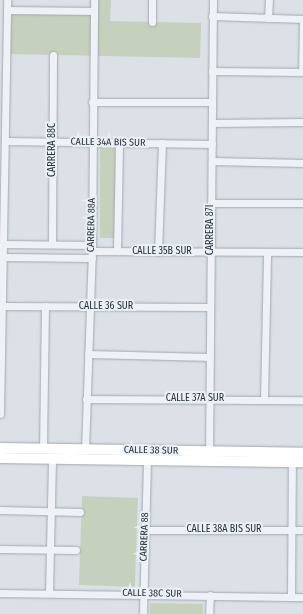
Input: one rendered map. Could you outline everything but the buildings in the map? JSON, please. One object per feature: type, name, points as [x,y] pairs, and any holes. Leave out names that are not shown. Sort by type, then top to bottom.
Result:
[{"type":"street","points":[[0,414],[3,256],[2,158],[5,141],[3,113],[3,68],[7,0]]},
{"type":"street","name":"CARRERA 88A","points":[[85,450],[92,251],[94,0]]},
{"type":"street","points":[[152,0],[152,22]]},
{"type":"street","name":"CARRERA 87I","points":[[209,456],[213,0]]},
{"type":"street","points":[[268,18],[269,0]]},
{"type":"street","points":[[7,10],[94,11]]},
{"type":"street","points":[[212,16],[303,19],[303,72],[212,71]]},
{"type":"street","name":"CARRERA 88C","points":[[52,244],[53,55]]},
{"type":"street","points":[[92,102],[212,102]]},
{"type":"street","points":[[212,123],[303,122]]},
{"type":"street","name":"CALLE 34A BIS SUR","points":[[5,141],[212,144]]},
{"type":"street","points":[[117,251],[119,143]]},
{"type":"street","points":[[158,252],[162,143]]},
{"type":"street","points":[[212,161],[303,163]]},
{"type":"street","points":[[211,203],[303,203]]},
{"type":"street","name":"CALLE 35B SUR","points":[[2,240],[52,244],[92,251]]},
{"type":"street","name":"CALLE 35B SUR","points":[[3,256],[92,251],[303,252]]},
{"type":"street","points":[[264,400],[267,253]]},
{"type":"street","name":"CALLE 36 SUR","points":[[2,306],[210,307]]},
{"type":"street","points":[[43,449],[45,306]]},
{"type":"street","points":[[88,354],[210,357]]},
{"type":"street","name":"CALLE 37A SUR","points":[[86,399],[303,400]]},
{"type":"street","name":"CALLE 38 SUR","points":[[0,448],[85,450],[303,462]]},
{"type":"street","name":"CALLE 38 SUR","points":[[0,458],[147,460],[209,456],[303,453]]},
{"type":"street","points":[[49,593],[52,458]]},
{"type":"street","name":"CARRERA 88","points":[[143,614],[147,460]]},
{"type":"street","points":[[291,596],[292,462]]},
{"type":"street","points":[[0,510],[80,512]]},
{"type":"street","name":"CALLE 38A BIS SUR","points":[[145,530],[303,530]]},
{"type":"street","points":[[0,549],[76,550]]},
{"type":"street","name":"CALLE 38C SUR","points":[[0,592],[144,593],[303,597]]},
{"type":"street","points":[[209,614],[210,595]]},
{"type":"green space","points":[[93,0],[111,0],[110,21],[201,23],[200,58],[10,54],[12,13],[92,13]]},
{"type":"green space","points":[[100,148],[115,148],[115,238],[100,238]]},
{"type":"green space","points":[[82,496],[138,498],[135,587],[79,585]]},
{"type":"green space","points":[[150,603],[203,604],[203,614],[150,614]]}]
